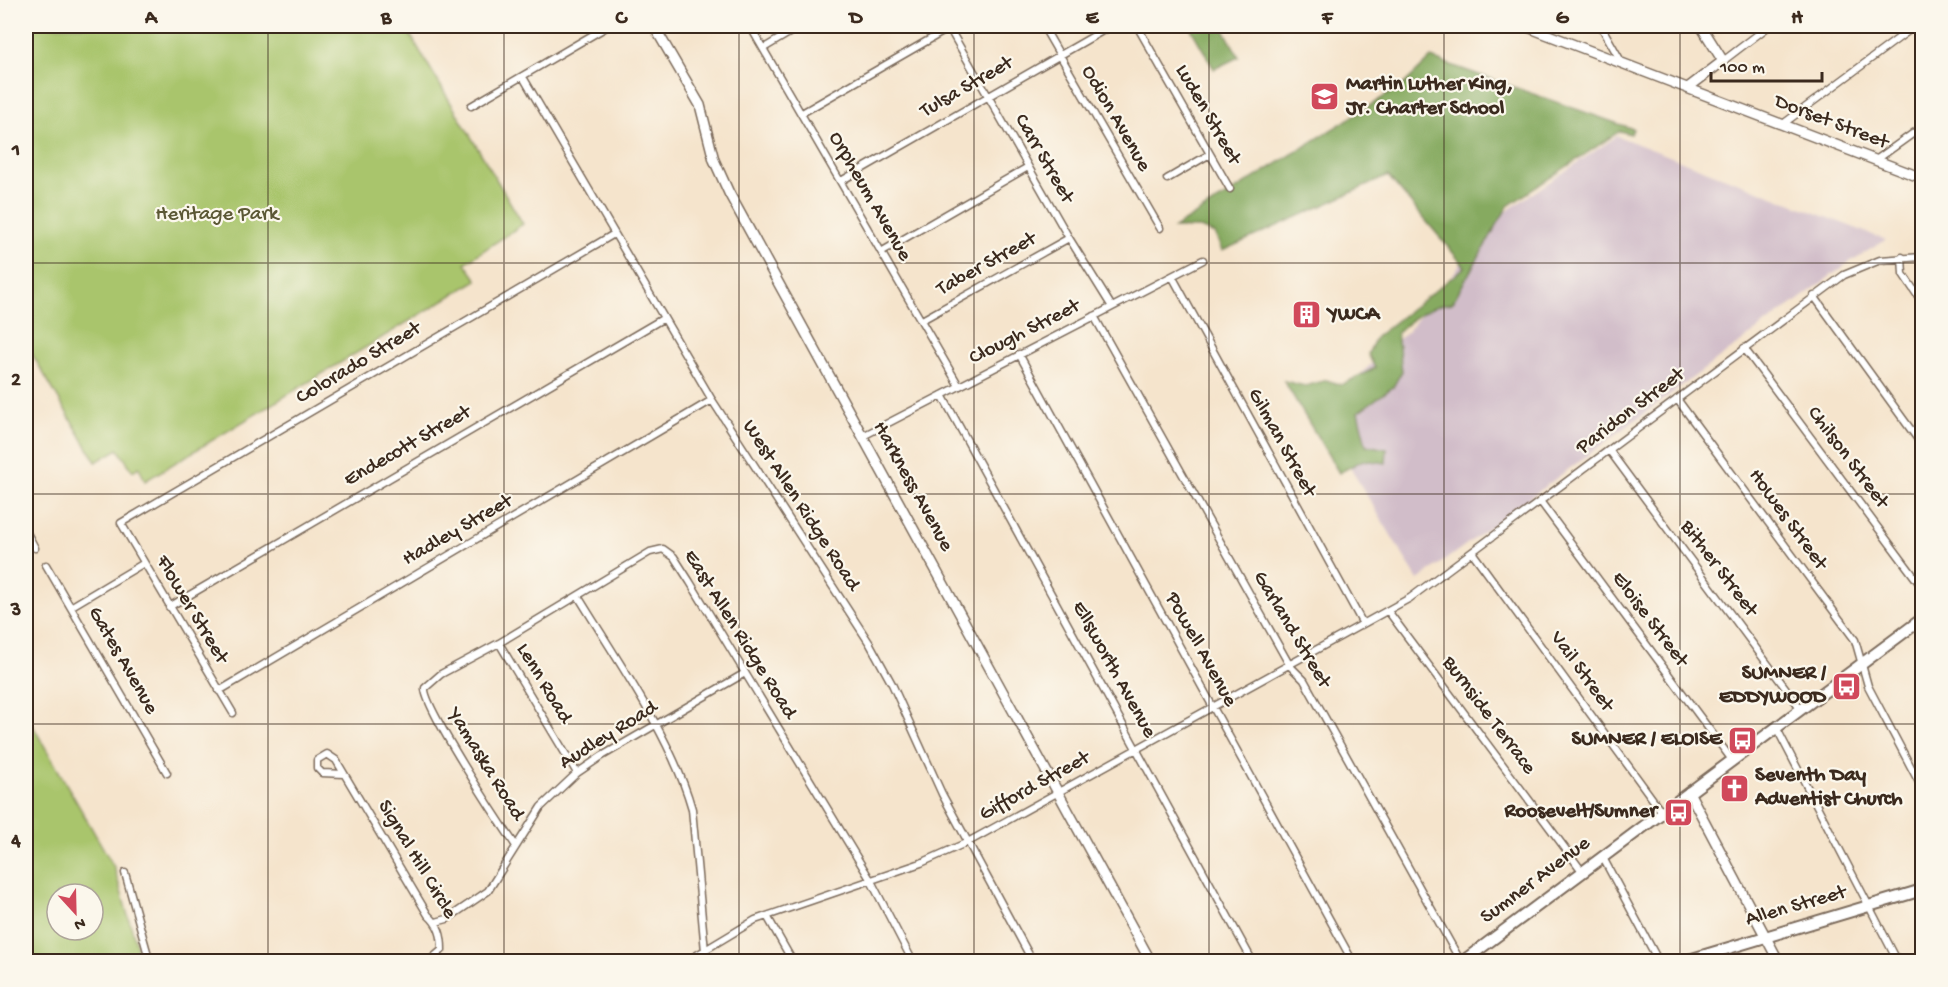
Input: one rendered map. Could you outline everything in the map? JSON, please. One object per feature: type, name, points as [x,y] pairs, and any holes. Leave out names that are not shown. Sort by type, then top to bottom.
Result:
[{"type":"main road","name":"Dorset Street","points":[[1525,26],[1923,178]]},
{"type":"main road","points":[[1689,87],[1723,61],[1701,26]]},
{"type":"main road","name":"Harkness Avenue","points":[[657,27],[700,105],[714,160],[729,193],[1151,962]]},
{"type":"main road","name":"Sumner Avenue","points":[[1462,962],[1923,619]]},
{"type":"main road","points":[[1689,792],[1779,962]]},
{"type":"main road","name":"Allen Street","points":[[1682,962],[1923,890]]},
{"type":"street","points":[[471,106],[608,26]]},
{"type":"street","name":"Orpheum Avenue","points":[[750,26],[959,386]]},
{"type":"street","points":[[764,48],[801,26]]},
{"type":"street","points":[[801,113],[950,26]]},
{"type":"street","name":"Carr Street","points":[[950,26],[1028,167],[1112,307]]},
{"type":"street","name":"Odion Avenue","points":[[1043,26],[1160,228]]},
{"type":"street","name":"Tulsa Street","points":[[841,181],[988,94],[1111,26]]},
{"type":"street","name":"Luden Street","points":[[1137,26],[1230,189]]},
{"type":"street","points":[[1601,26],[1623,63]]},
{"type":"street","points":[[1723,61],[1769,26]]},
{"type":"street","points":[[1783,124],[1915,26]]},
{"type":"street","name":"West Allen Ridge Road","points":[[523,77],[712,400],[870,644],[892,684],[942,794],[1033,962]]},
{"type":"street","points":[[1876,160],[1923,127]]},
{"type":"street","points":[[1167,179],[1210,154]]},
{"type":"street","points":[[881,252],[1028,167]]},
{"type":"street","name":"Colorado Street","points":[[121,523],[614,234]]},
{"type":"street","name":"Taber Street","points":[[922,320],[1069,238]]},
{"type":"street","points":[[1902,257],[1900,267],[1904,277],[1923,302]]},
{"type":"street","name":"Paridon Street","points":[[1388,611],[1410,598],[1844,275],[1869,263],[1902,257],[1923,257]]},
{"type":"street","name":"Clough Street","points":[[863,436],[1203,260]]},
{"type":"street","name":"Gilman Street","points":[[1172,276],[1363,624]]},
{"type":"street","points":[[1814,296],[1923,445]]},
{"type":"street","name":"Garland Street","points":[[1094,316],[1290,666],[1304,680],[1462,962]]},
{"type":"street","name":"Endecott Street","points":[[169,607],[664,318]]},
{"type":"street","name":"Chilson Street","points":[[1744,348],[1923,587]]},
{"type":"street","name":"Powell Avenue","points":[[1019,354],[1353,962]]},
{"type":"street","name":"Ellsworth Avenue","points":[[942,395],[1253,962]]},
{"type":"street","name":"Howes Street","points":[[1677,399],[1856,640],[1868,686],[1923,788]]},
{"type":"street","name":"Hadley Street","points":[[219,691],[712,400]]},
{"type":"street","name":"Bither Street","points":[[1609,450],[1801,709]]},
{"type":"street","name":"Eloise Street","points":[[1540,501],[1732,760]]},
{"type":"street","name":"Flower Street","points":[[121,523],[233,713]]},
{"type":"street","points":[[26,531],[35,548]]},
{"type":"street","name":"East Allen Ridge Road","points":[[427,702],[425,690],[431,681],[650,552],[665,550],[677,561],[870,879],[913,962]]},
{"type":"street","name":"Vail Street","points":[[1472,552],[1662,812]]},
{"type":"street","points":[[72,606],[144,563]]},
{"type":"street","name":"Gates Avenue","points":[[46,565],[72,606],[167,774]]},
{"type":"street","points":[[578,596],[676,760],[692,809],[706,962]]},
{"type":"street","name":"Gifford Street","points":[[685,962],[767,916],[930,859],[968,842],[1388,611]]},
{"type":"street","name":"Burnside Terrace","points":[[1388,611],[1582,871]]},
{"type":"street","name":"Lenn Road","points":[[499,643],[577,773]]},
{"type":"street","name":"Audley Road","points":[[436,922],[447,919],[488,891],[541,807],[577,773],[745,673]]},
{"type":"street","name":"Yamaska Road","points":[[427,702],[489,807],[516,846]]},
{"type":"street","points":[[1776,727],[1898,962]]},
{"type":"street","name":"Signal Hill Circle","points":[[344,774],[322,773],[317,768],[317,760],[324,755],[332,756],[344,774],[428,915],[436,922],[441,933],[442,950],[428,962]]},
{"type":"street","points":[[1602,856],[1659,962]]},
{"type":"street","points":[[125,873],[150,962]]},
{"type":"street","points":[[767,916],[793,962]]},
{"type":"shaded area","points":[[1617,136],[1886,240],[1851,261],[1418,580],[1317,413],[1407,332],[1498,217]]},
{"type":"green space","name":"Heritage Park","points":[[26,26],[405,26],[523,224],[465,263],[477,280],[145,481],[139,467],[133,471],[118,449],[96,462],[26,344]]},
{"type":"green space","points":[[1222,26],[1239,57],[1214,69],[1190,27]]},
{"type":"green space","points":[[1431,58],[1633,129],[1631,134],[1620,131],[1508,206],[1452,303],[1436,306],[1422,313],[1397,333],[1402,371],[1393,387],[1358,412],[1366,445],[1387,449],[1386,463],[1363,460],[1339,473],[1284,381],[1305,386],[1327,380],[1341,385],[1375,368],[1368,354],[1376,337],[1465,267],[1388,176],[1222,251],[1215,234],[1200,228],[1174,228],[1403,85]]},
{"type":"green space","points":[[26,714],[114,867],[141,961],[26,961]]},
{"type":"place","name":"Martin Luther King, Jr. Charter School","points":[[1325,97]]},
{"type":"place","name":"YWCA","points":[[1307,315]]},
{"type":"place","name":"SUMNER / EDDYWOOD","points":[[1847,686]]},
{"type":"place","name":"SUMNER / ELOISE","points":[[1743,740]]},
{"type":"place","name":"Seventh Day Adventist Church","points":[[1734,788]]},
{"type":"place","name":"Roosevelt/Sumner","points":[[1678,812]]}]
